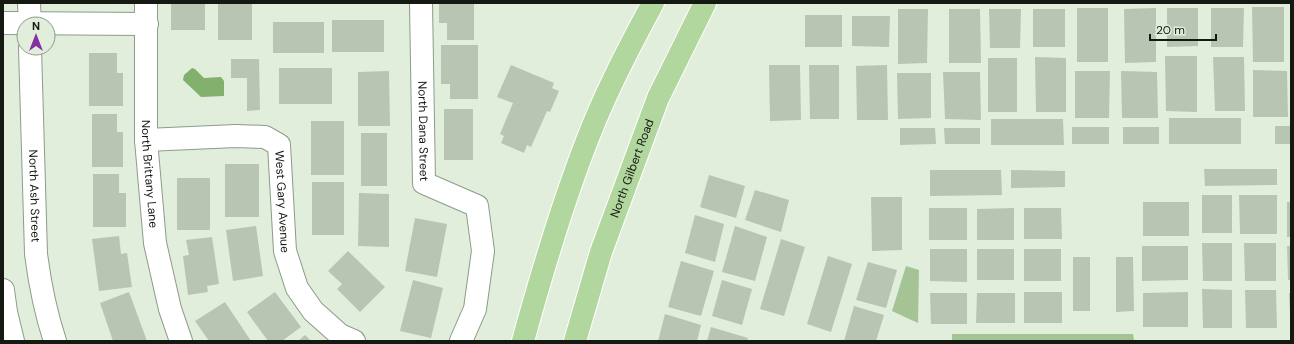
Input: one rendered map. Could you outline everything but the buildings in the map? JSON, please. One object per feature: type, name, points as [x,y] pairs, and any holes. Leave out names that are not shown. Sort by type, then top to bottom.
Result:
[{"type":"main road","points":[[523,341],[564,203],[588,136],[617,72],[652,3]]},
{"type":"main road","name":"North Gilbert Road","points":[[575,341],[600,252],[658,98],[705,3]]},
{"type":"street","points":[[29,3],[30,16]]},
{"type":"street","name":"North Dana Street","points":[[421,3],[424,183],[477,206],[478,214],[482,251],[474,309],[462,341]]},
{"type":"street","points":[[56,22],[146,13]]},
{"type":"street","name":"North Brittany Lane","points":[[146,13],[146,140],[155,243],[170,309],[181,341]]},
{"type":"street","points":[[3,24],[16,24]]},
{"type":"street","name":"North Ash Street","points":[[30,56],[36,254],[40,288],[55,341]]},
{"type":"street","name":"West Gary Avenue","points":[[146,140],[236,136],[265,137],[279,145],[285,251],[297,288],[313,310],[340,335],[354,341]]},
{"type":"street","points":[[3,290],[6,312],[13,341]]},
{"type":"shaded area","points":[[192,68],[204,78],[221,77],[224,81],[224,96],[201,97],[183,80],[184,75]]},
{"type":"shaded area","points":[[906,266],[919,270],[918,323],[892,311]]},
{"type":"shaded area","points":[[952,334],[1133,334],[1134,340],[1143,341],[952,341]]}]
